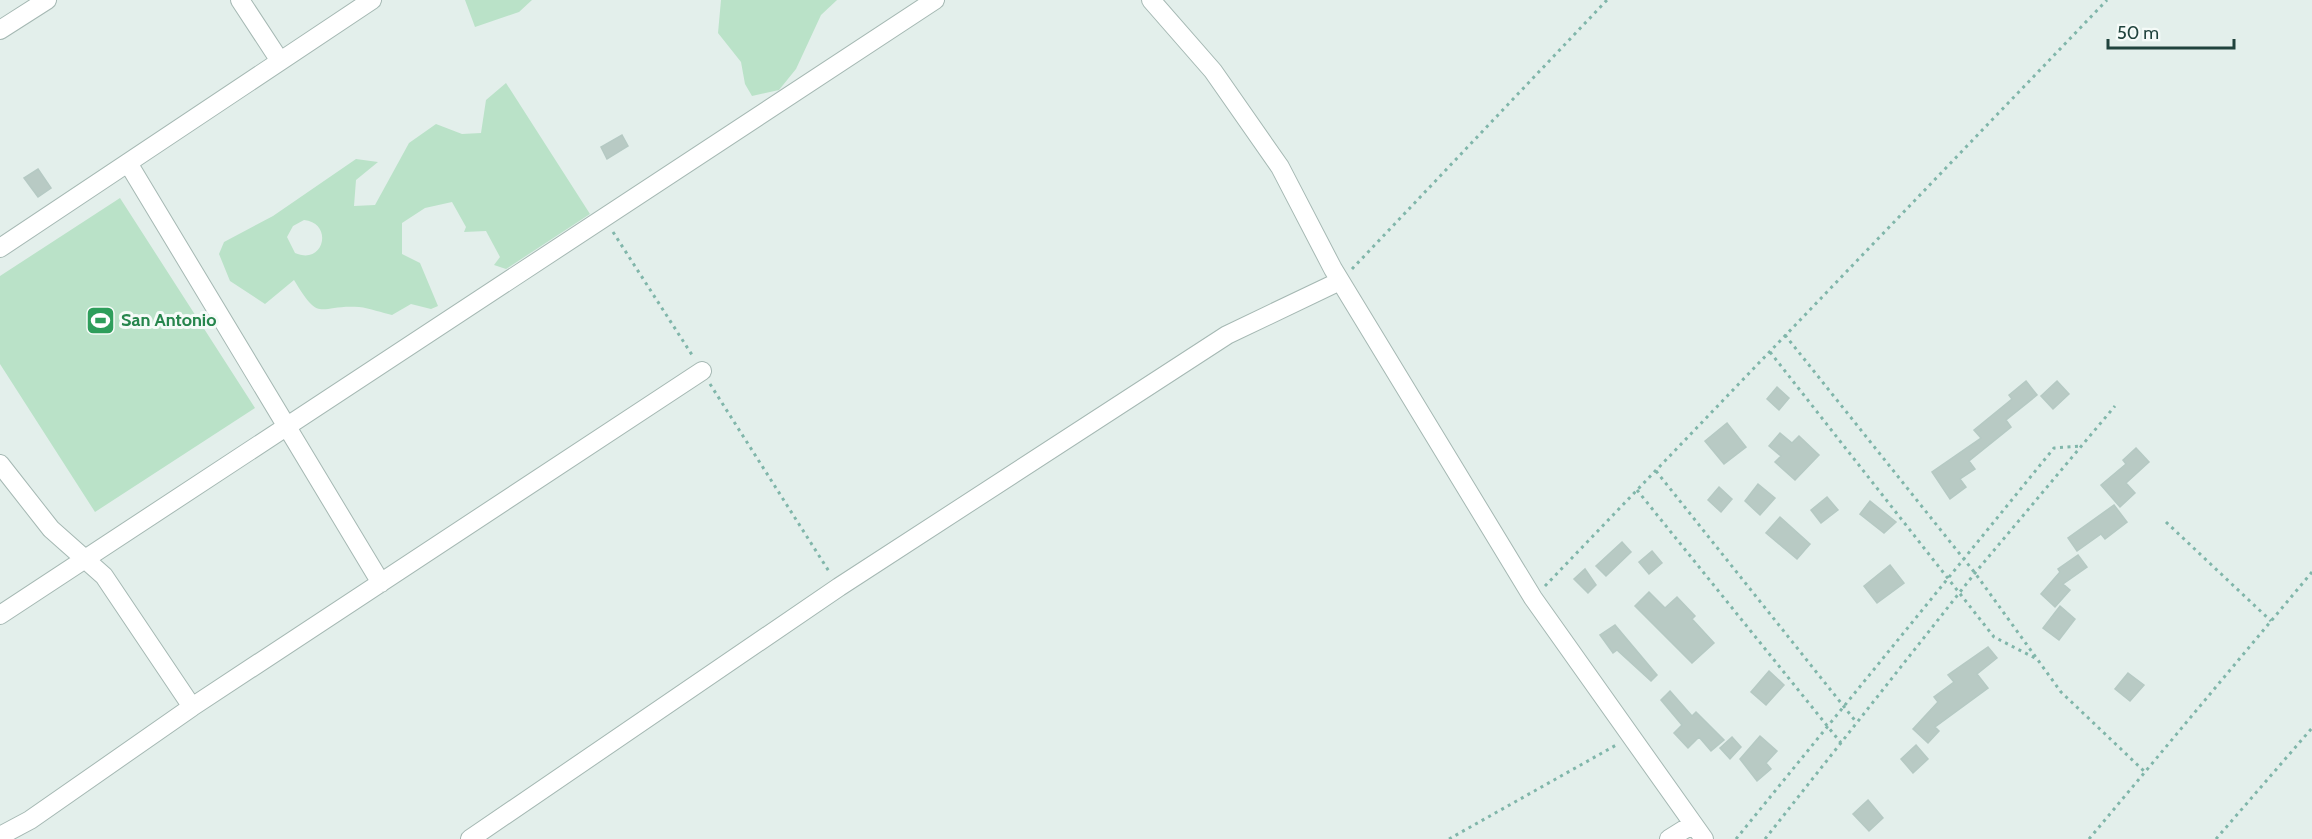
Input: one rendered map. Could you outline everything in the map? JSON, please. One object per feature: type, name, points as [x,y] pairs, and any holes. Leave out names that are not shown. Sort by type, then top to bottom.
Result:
[{"type":"street","points":[[0,30],[47,0]]},
{"type":"street","points":[[240,0],[280,61]]},
{"type":"street","points":[[0,248],[372,0]]},
{"type":"street","points":[[0,615],[934,0]]},
{"type":"street","points":[[1151,0],[1212,71],[1280,167],[1340,281],[1533,598],[1698,832],[1669,839]]},
{"type":"street","points":[[128,163],[285,429],[381,583]]},
{"type":"street","points":[[470,839],[839,587],[1227,335],[1340,281]]},
{"type":"street","points":[[0,836],[30,820],[192,707],[702,371]]},
{"type":"street","points":[[0,464],[51,529],[104,576],[192,707]]},
{"type":"path","points":[[1340,281],[1606,0]]},
{"type":"path","points":[[1533,598],[2107,0]]},
{"type":"path","points":[[604,218],[839,587]]},
{"type":"path","points":[[1785,335],[1975,573],[2061,692],[2145,772]]},
{"type":"path","points":[[1770,351],[1994,637],[2037,660]]},
{"type":"path","points":[[1765,839],[1975,573],[2115,406]]},
{"type":"path","points":[[1736,839],[2054,448],[2082,446]]},
{"type":"path","points":[[1655,471],[1857,723]]},
{"type":"path","points":[[1637,490],[1841,743]]},
{"type":"path","points":[[2166,522],[2271,621]]},
{"type":"path","points":[[2089,839],[2312,572]]},
{"type":"path","points":[[2216,839],[2312,728]]},
{"type":"path","points":[[1449,839],[1631,736]]},
{"type":"green space","points":[[465,0],[532,0],[519,12],[475,27]]},
{"type":"green space","points":[[721,0],[837,0],[821,15],[796,69],[779,90],[752,96],[745,84],[741,62],[718,33]]},
{"type":"green space","points":[[506,83],[590,214],[506,269],[494,265],[500,257],[486,231],[464,232],[466,227],[452,202],[425,208],[402,223],[402,254],[420,263],[438,306],[431,309],[411,304],[392,315],[359,307],[316,308],[294,280],[265,304],[230,281],[219,254],[224,242],[273,216],[356,159],[378,162],[356,180],[354,206],[375,205],[409,143],[436,124],[462,134],[481,133],[486,100]],"holes":[[[304,220],[313,223],[322,235],[319,249],[313,254],[295,253],[287,237],[293,226]]]},
{"type":"green space","name":"San Antonio","points":[[120,198],[255,408],[95,512],[0,364],[0,276]]},
{"type":"building","points":[[622,135],[628,146],[607,159],[601,147]]},
{"type":"building","points":[[38,169],[51,188],[38,197],[24,178]]},
{"type":"building","points":[[2026,381],[2037,395],[2006,420],[2011,427],[1969,461],[1975,469],[1960,479],[1966,487],[1950,499],[1932,472],[1981,438],[1974,430],[2012,399],[2009,395]]},
{"type":"building","points":[[2057,381],[2069,394],[2053,409],[2041,396]]},
{"type":"building","points":[[1777,387],[1789,398],[1779,410],[1767,399]]},
{"type":"building","points":[[1727,423],[1746,447],[1724,464],[1705,441]]},
{"type":"building","points":[[1780,433],[1792,443],[1799,436],[1819,455],[1795,480],[1775,462],[1781,456],[1769,446]]},
{"type":"building","points":[[2136,448],[2149,462],[2126,483],[2135,493],[2120,507],[2101,485],[2126,464],[2123,460]]},
{"type":"building","points":[[1758,484],[1775,498],[1760,515],[1745,501]]},
{"type":"building","points":[[1719,487],[1732,499],[1721,512],[1708,500]]},
{"type":"building","points":[[1827,497],[1838,510],[1821,523],[1811,510]]},
{"type":"building","points":[[1870,501],[1896,522],[1884,533],[1860,514]]},
{"type":"building","points":[[2114,505],[2127,522],[2105,539],[2101,534],[2077,551],[2068,538]]},
{"type":"building","points":[[1780,517],[1810,544],[1797,559],[1766,533]]},
{"type":"building","points":[[1622,542],[1631,552],[1606,576],[1596,566]]},
{"type":"building","points":[[1652,551],[1662,563],[1649,574],[1639,562]]},
{"type":"building","points":[[2078,555],[2087,567],[2063,584],[2070,590],[2055,607],[2041,594],[2060,572],[2058,569]]},
{"type":"building","points":[[1890,565],[1904,583],[1877,603],[1864,586]]},
{"type":"building","points":[[1585,569],[1596,585],[1588,593],[1574,579]]},
{"type":"building","points":[[1649,592],[1665,608],[1677,597],[1695,616],[1692,619],[1714,643],[1692,663],[1635,606]]},
{"type":"building","points":[[2060,606],[2075,619],[2059,640],[2043,628]]},
{"type":"building","points":[[1615,625],[1657,675],[1651,681],[1617,650],[1613,653],[1600,635]]},
{"type":"building","points":[[1988,647],[1997,658],[1977,674],[1988,688],[1935,727],[1939,731],[1928,743],[1913,729],[1938,702],[1934,697],[1954,682],[1948,675]]},
{"type":"building","points":[[1769,671],[1784,685],[1766,705],[1751,692]]},
{"type":"building","points":[[2128,673],[2144,685],[2130,701],[2115,689]]},
{"type":"building","points":[[1670,691],[1692,716],[1696,712],[1724,740],[1711,751],[1699,737],[1688,748],[1674,733],[1682,725],[1661,700]]},
{"type":"building","points":[[1760,736],[1777,751],[1766,763],[1771,769],[1757,781],[1740,759]]},
{"type":"building","points":[[1732,737],[1741,747],[1730,759],[1720,748]]},
{"type":"building","points":[[1916,745],[1928,759],[1913,773],[1901,759]]},
{"type":"building","points":[[1868,800],[1883,818],[1869,831],[1853,814]]},
{"type":"place","name":"San Antonio","points":[[100,320]]}]
